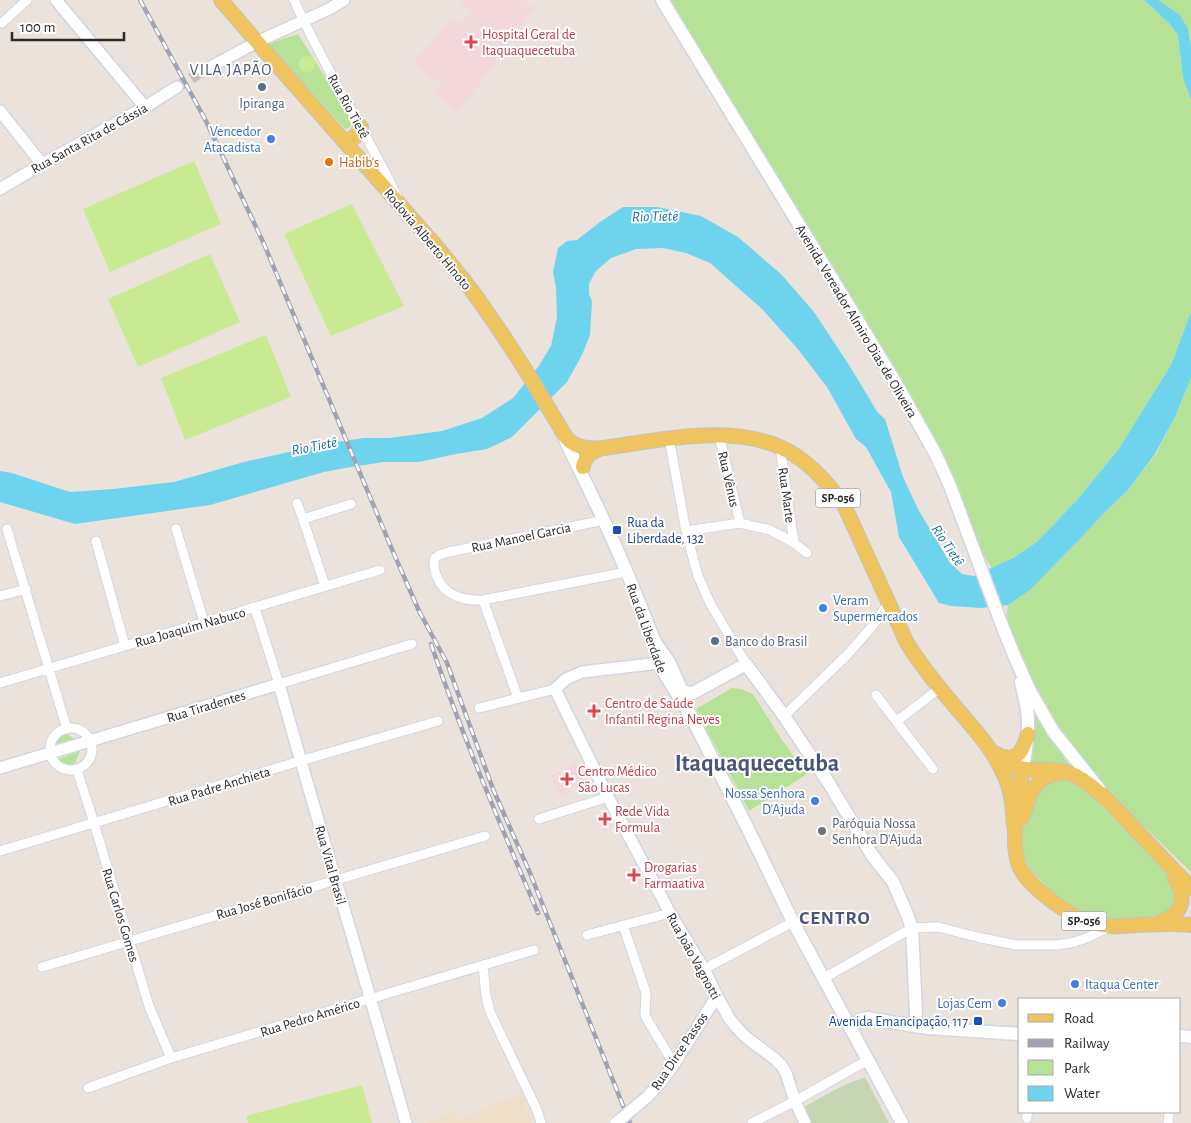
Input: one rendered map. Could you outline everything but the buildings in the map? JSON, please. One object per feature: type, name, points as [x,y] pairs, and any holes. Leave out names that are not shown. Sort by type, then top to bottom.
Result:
[{"type":"main road","name":"Rodovia Alberto Hinoto","points":[[222,0],[436,246],[477,298],[521,363],[559,426],[570,435],[577,445]]},
{"type":"main road","name":"Avenida Vereador Almiro Dias de Oliveira","points":[[662,0],[897,385],[936,455],[950,486],[1003,628],[1037,705],[1053,730],[1110,802]]},
{"type":"main road","points":[[344,141],[355,136],[361,127]]},
{"type":"main road","name":"Rua da Liberdade","points":[[559,426],[604,520],[656,644],[659,663],[666,678],[692,718],[793,922],[844,1016],[856,1030]]},
{"type":"main road","name":"SP-056","points":[[577,445],[602,448],[669,438],[719,435],[752,439],[780,447],[806,464],[818,474],[844,505],[907,643],[940,688],[983,739],[999,756],[1011,765],[1023,769],[1060,770],[1083,780],[1110,802],[1191,888]]},
{"type":"main road","name":"Rua da Liberdade","points":[[577,445],[594,498]]},
{"type":"main road","points":[[583,467],[586,458],[602,448]]},
{"type":"main road","points":[[656,644],[669,662],[684,692],[693,693],[746,664],[784,716],[872,855],[893,882],[912,928],[916,1014],[920,1020],[927,1022],[1018,1026]]},
{"type":"main road","name":"Avenida Vereador Almiro Dias de Oliveira","points":[[1016,660],[1027,710],[1028,734],[1023,769]]},
{"type":"main road","points":[[659,663],[666,667],[678,683]]},
{"type":"main road","points":[[692,718],[689,704],[693,693]]},
{"type":"main road","points":[[999,756],[1007,758],[1016,756],[1021,752],[1028,734]]},
{"type":"main road","name":"SP-056","points":[[983,739],[1007,782],[1013,805],[1015,845],[1018,861],[1022,872],[1030,882],[1053,902],[1080,920],[1094,924],[1112,926],[1157,923],[1191,925]]},
{"type":"main road","points":[[1014,826],[1023,769]]},
{"type":"main road","points":[[1015,845],[1018,829],[1033,789],[1046,776],[1070,773]]},
{"type":"main road","points":[[1164,859],[1191,879]]},
{"type":"main road","points":[[1157,923],[1170,919],[1175,915],[1182,902],[1181,888],[1164,859]]},
{"type":"main road","points":[[881,1020],[909,1020],[916,1014]]},
{"type":"main road","points":[[856,1030],[862,1019],[867,1018],[914,1027]]},
{"type":"main road","points":[[856,1030],[864,1028],[914,1027],[1018,1034]]},
{"type":"main road","points":[[856,1030],[868,1060],[902,1123]]},
{"type":"street","points":[[2,23],[27,0]]},
{"type":"street","points":[[56,0],[145,107]]},
{"type":"street","name":"Rua Rio Tietê","points":[[294,0],[312,40],[381,162],[405,212]]},
{"type":"street","points":[[203,71],[257,42],[304,21],[344,0]]},
{"type":"street","name":"Rua Santa Rita de Cássia","points":[[0,189],[177,87]]},
{"type":"street","points":[[0,111],[42,164]]},
{"type":"street","name":"Rua Vênus","points":[[719,435],[740,523]]},
{"type":"street","points":[[669,438],[686,532],[698,576],[703,589],[746,664]]},
{"type":"street","name":"Rua Marte","points":[[780,447],[794,543]]},
{"type":"street","points":[[297,503],[324,586]]},
{"type":"street","points":[[303,519],[351,504]]},
{"type":"street","name":"Rua Manoel Garcia","points":[[483,600],[464,599],[454,596],[446,590],[439,583],[433,567],[435,558],[439,555],[604,520]]},
{"type":"street","points":[[686,532],[740,523],[770,530],[794,543],[807,553]]},
{"type":"street","points":[[8,529],[67,729]]},
{"type":"street","points":[[176,529],[204,622]]},
{"type":"street","points":[[96,541],[125,646]]},
{"type":"street","name":"Rua Joaquim Nabuco","points":[[0,683],[380,570]]},
{"type":"street","points":[[518,698],[483,600],[626,572]]},
{"type":"street","points":[[0,596],[26,589]]},
{"type":"street","points":[[784,716],[846,656],[870,629],[888,604]]},
{"type":"street","name":"Rua Vital Brasil","points":[[255,608],[279,684],[406,1123]]},
{"type":"street","name":"Rua Tiradentes","points":[[0,768],[412,644]]},
{"type":"street","points":[[479,708],[555,689],[566,679],[582,672],[659,663]]},
{"type":"street","points":[[897,721],[940,688]]},
{"type":"street","name":"Rua João Vagnotti","points":[[555,689],[608,797],[670,913],[704,969],[729,1018],[747,1038],[782,1066],[805,1123]]},
{"type":"street","points":[[876,695],[933,768]]},
{"type":"street","name":"Rua Padre Anchieta","points":[[0,851],[438,721]]},
{"type":"street","points":[[67,729],[79,730],[91,742],[91,757],[83,767],[71,770],[54,762],[51,754],[52,743],[55,736],[60,732],[67,729]]},
{"type":"street","name":"Rua Carlos Gomes","points":[[77,770],[152,1015],[171,1058]]},
{"type":"street","points":[[539,819],[608,797]]},
{"type":"street","name":"Rua José Bonifácio","points":[[42,967],[485,836]]},
{"type":"street","points":[[587,935],[670,913]]},
{"type":"street","points":[[704,969],[793,922]]},
{"type":"street","points":[[623,926],[646,993],[646,1015],[648,1022],[674,1064]]},
{"type":"street","points":[[824,978],[912,928],[938,927],[1016,945],[1054,946],[1084,939],[1112,926]]},
{"type":"street","name":"Rua Pedro Américo","points":[[88,1088],[171,1058],[534,950]]},
{"type":"street","points":[[482,965],[490,1012],[537,1110],[540,1123]]},
{"type":"street","name":"Rua Dirce Passos","points":[[616,1123],[646,1098],[662,1081],[717,996]]},
{"type":"street","points":[[752,1123],[868,1060]]},
{"type":"shaded area","name":"Hospital Geral de Itaquaquecetuba","points":[[464,0],[523,0],[535,9],[457,114],[434,94],[443,80],[435,81],[415,67],[415,60],[451,19],[461,24],[472,9],[466,9],[461,4]]},
{"type":"shaded area","name":"Centro Médico São Lucas","points":[[576,762],[586,785],[577,790],[572,782],[567,784],[572,793],[561,798],[550,776],[560,771],[563,775],[567,774],[566,768]]},
{"type":"shaded area","points":[[521,1093],[532,1123],[425,1123],[440,1118],[453,1109],[458,1120]]},
{"type":"green space","points":[[671,0],[1144,0],[1169,23],[1178,35],[1183,78],[1191,100],[1191,312],[1171,365],[1118,450],[1076,501],[1037,542],[1013,558],[992,569],[982,552],[947,463],[930,430],[692,38]]},
{"type":"green space","points":[[1158,0],[1191,0],[1191,47],[1188,29]]},
{"type":"green space","points":[[298,34],[343,105],[352,122],[349,128],[345,129],[268,44]]},
{"type":"green space","points":[[307,56],[313,58],[315,64],[313,70],[307,72],[301,70],[299,64],[301,58]]},
{"type":"green space","points":[[194,161],[221,224],[110,272],[83,209]]},
{"type":"green space","points":[[352,204],[404,306],[331,336],[284,234]]},
{"type":"green space","points":[[210,254],[240,322],[138,367],[108,299]]},
{"type":"green space","points":[[266,335],[291,397],[185,440],[161,378]]},
{"type":"green space","points":[[1191,378],[1191,872],[1108,792],[1066,743],[1035,692],[1006,620],[1008,605],[1030,590],[1129,489],[1156,454],[1175,417]]},
{"type":"green space","points":[[732,688],[741,689],[753,694],[782,740],[807,774],[749,811],[696,709]]},
{"type":"green space","points":[[1028,705],[1050,738],[1071,767],[1025,768]]},
{"type":"green space","points":[[63,734],[67,734],[76,740],[51,749],[54,740]]},
{"type":"green space","points":[[80,751],[75,763],[69,767],[53,761]]},
{"type":"green space","points":[[1061,775],[1082,785],[1166,873],[1170,879],[1176,899],[1170,912],[1158,920],[1107,924],[1083,917],[1033,873],[1022,853],[1023,827],[1038,786]]},
{"type":"green space","points":[[865,1077],[889,1123],[809,1123],[802,1108],[840,1087]]},
{"type":"green space","points":[[362,1085],[372,1123],[248,1123],[246,1116]]},
{"type":"water","points":[[1144,0],[1158,0],[1180,15],[1188,29],[1191,47],[1191,100],[1183,78],[1178,35],[1169,23]]},
{"type":"water","name":"Rio Tietê","points":[[623,207],[657,207],[701,216],[738,237],[781,274],[814,312],[878,413],[885,419],[903,477],[918,509],[950,563],[962,574],[974,576],[1013,558],[1037,542],[1076,501],[1118,450],[1171,365],[1191,312],[1191,378],[1175,417],[1155,454],[1129,489],[1030,590],[1008,605],[981,608],[951,606],[939,603],[899,537],[891,492],[866,447],[856,439],[827,387],[797,348],[762,309],[710,263],[686,253],[663,248],[636,249],[611,258],[595,272],[589,284],[589,294],[592,301],[590,335],[582,355],[567,382],[512,437],[487,449],[419,462],[384,462],[345,468],[324,472],[210,505],[75,524],[0,502],[0,471],[12,473],[70,492],[113,489],[174,482],[244,462],[330,443],[442,431],[482,418],[513,398],[538,367],[551,346],[557,317],[556,288],[553,272],[558,248],[567,241],[577,240]]},
{"type":"tunnel","points":[[177,87],[203,71]]},
{"type":"railway","points":[[140,0],[206,121],[264,244],[391,547],[419,611],[447,663],[493,789],[530,873],[630,1123]]},
{"type":"railway","points":[[431,644],[468,746],[538,913]]},
{"type":"place","name":"Hospital Geral de Itaquaquecetuba","points":[[471,42]]},
{"type":"place","name":"Ipiranga","points":[[262,87]]},
{"type":"place","name":"Vencedor Atacadista","points":[[271,139]]},
{"type":"place","name":"Habib's","points":[[329,162]]},
{"type":"place","name":"Rua da Liberdade, 132","points":[[617,530]]},
{"type":"place","name":"Veram Supermercados","points":[[823,608]]},
{"type":"place","name":"Banco do Brasil","points":[[715,641]]},
{"type":"place","name":"Centro de Saúde Infantil Regina Neves","points":[[594,711]]},
{"type":"place","name":"Centro Médico São Lucas","points":[[567,779]]},
{"type":"place","name":"Nossa Senhora D'Ajuda","points":[[815,801]]},
{"type":"place","name":"Rede Vida Formula","points":[[605,819]]},
{"type":"place","name":"Paróquia Nossa Senhora D'Ajuda","points":[[822,831]]},
{"type":"place","name":"Drogarias Farmaativa","points":[[634,875]]},
{"type":"place","name":"Itaqua Center","points":[[1075,984]]},
{"type":"place","name":"Lojas Cem","points":[[1002,1003]]},
{"type":"place","name":"Avenida Emancipação, 117","points":[[978,1021]]},
{"type":"district","name":"VILA JAPÃO","points":[[231,69]]},
{"type":"district","name":"Itaquaquecetuba","points":[[757,763]]},
{"type":"district","name":"CENTRO","points":[[835,917]]}]
